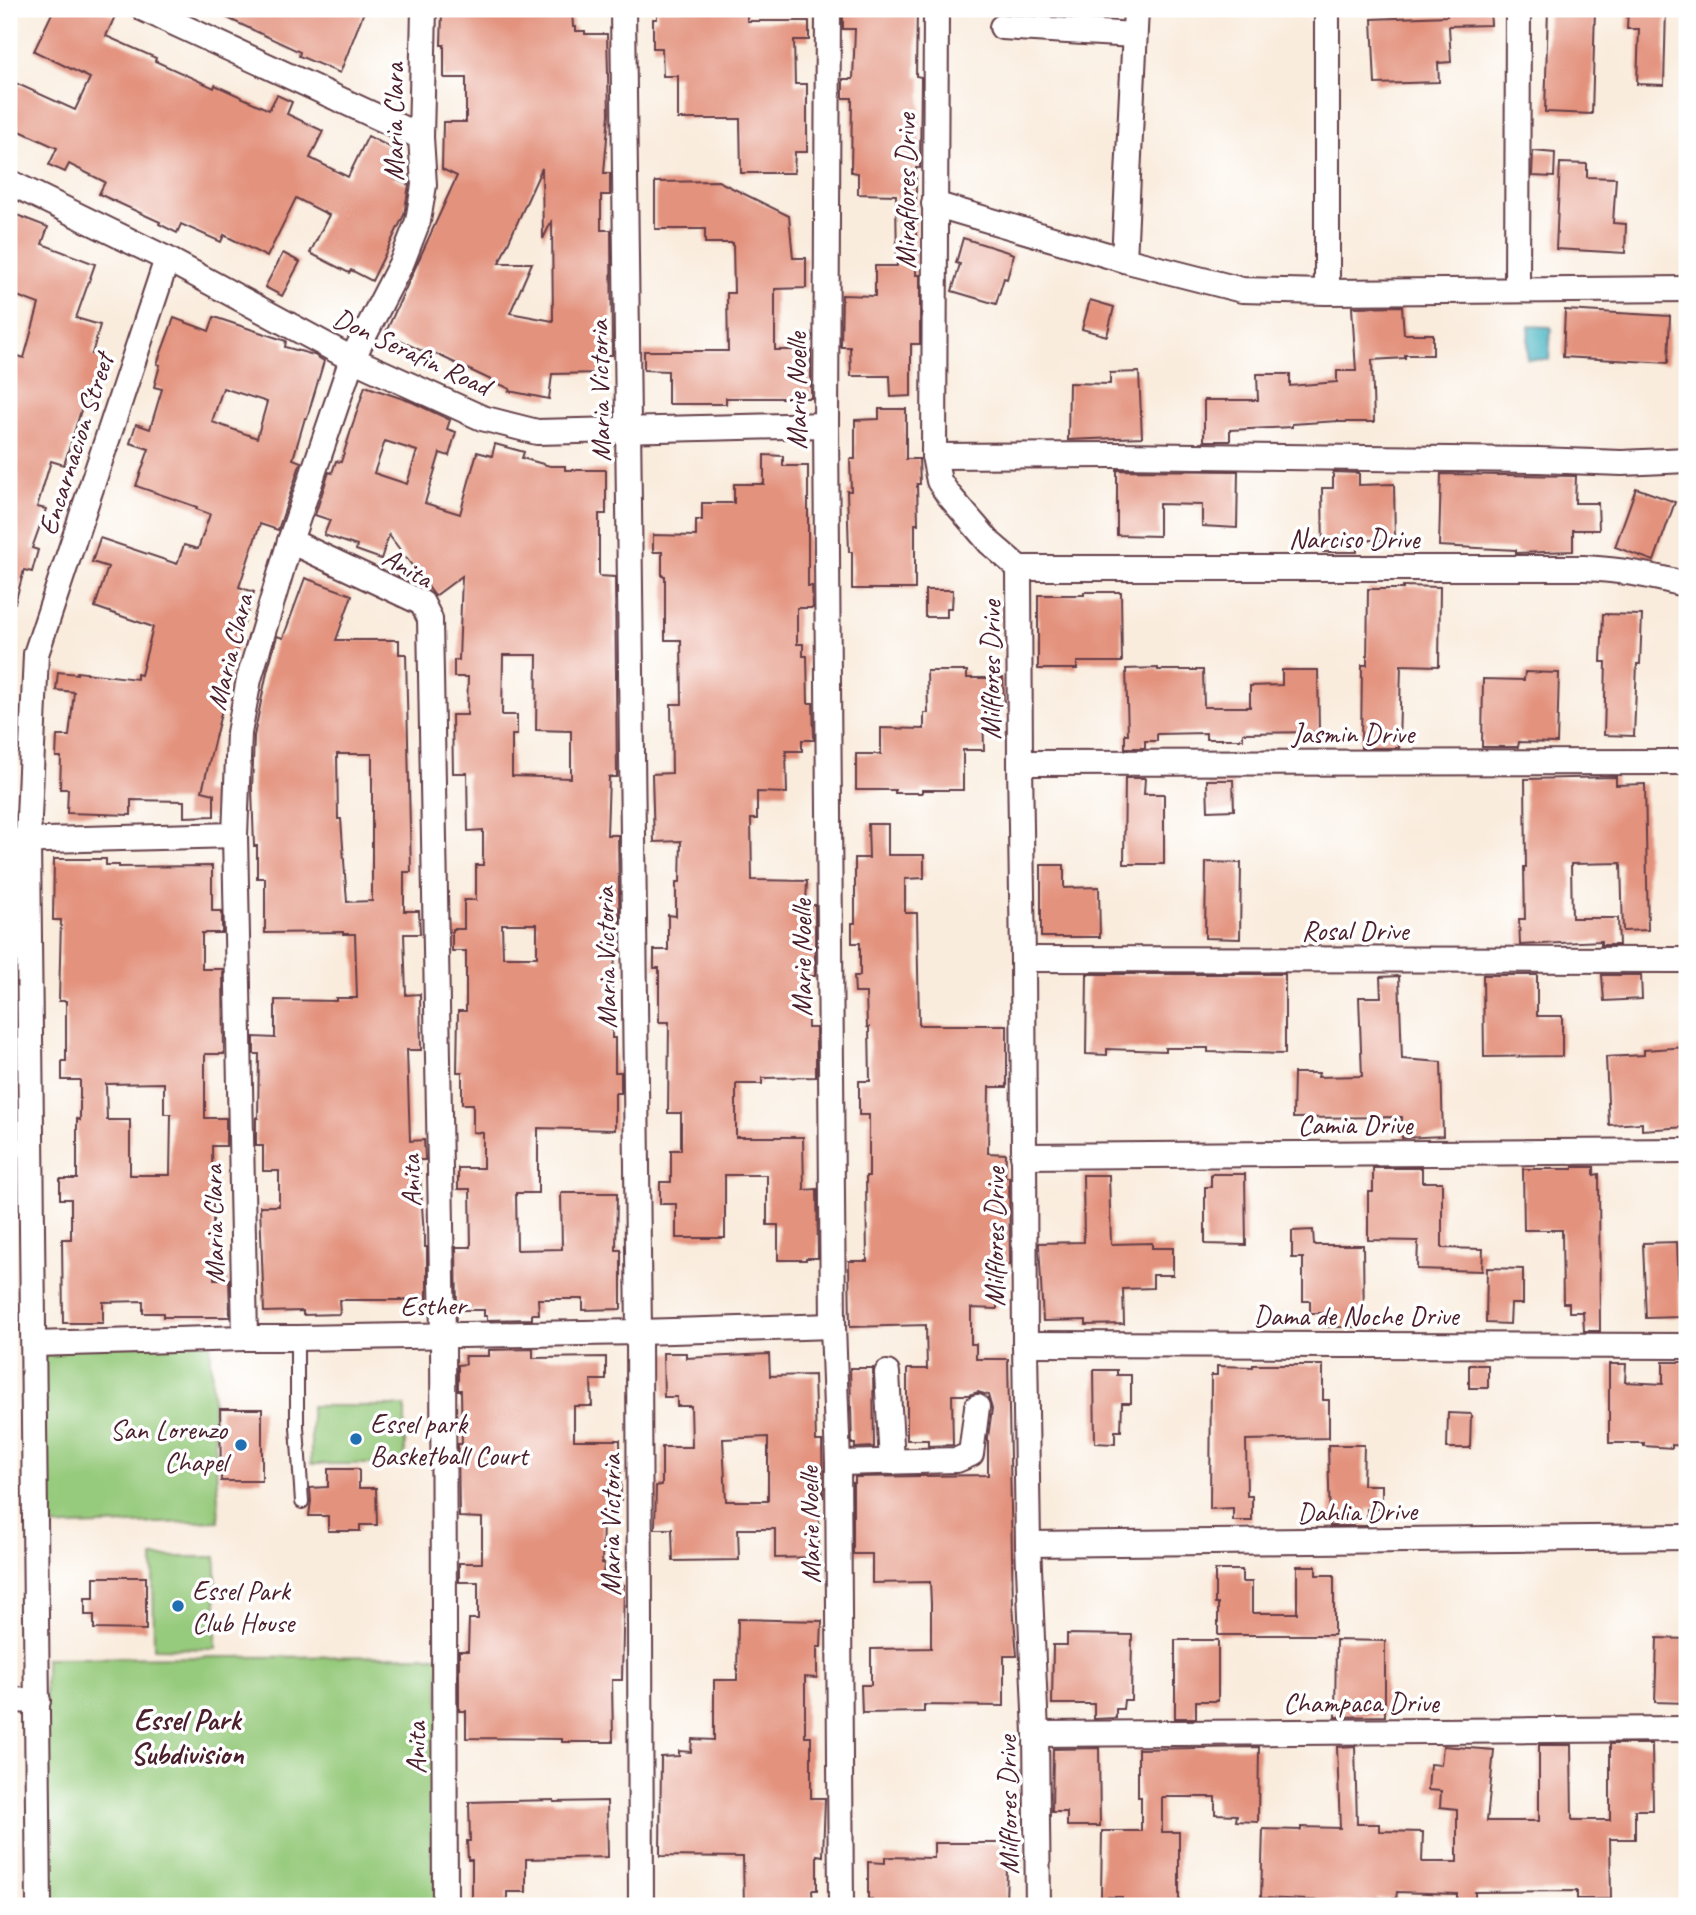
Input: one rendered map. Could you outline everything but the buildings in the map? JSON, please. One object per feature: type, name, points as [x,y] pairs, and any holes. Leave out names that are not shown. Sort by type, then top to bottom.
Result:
[{"type":"street","points":[[144,9],[421,137]]},
{"type":"street","name":"Maria Clara","points":[[245,1338],[235,835],[239,733],[247,693],[290,541],[352,359],[402,262],[418,221],[424,185],[421,137],[424,9]]},
{"type":"street","name":"Maria Victoria","points":[[623,9],[639,1332],[640,1906]]},
{"type":"street","name":"Marie Noelle","points":[[828,9],[826,425],[841,1906]]},
{"type":"street","name":"Miraflores Drive","points":[[936,9],[934,456],[939,481],[947,493],[990,543],[1019,568]]},
{"type":"street","points":[[1124,260],[1136,9]]},
{"type":"street","points":[[1327,9],[1327,292]]},
{"type":"street","points":[[1517,290],[1518,9]]},
{"type":"street","points":[[1002,27],[1134,34]]},
{"type":"street","name":"Don Serafin Road","points":[[9,182],[167,259],[352,359],[482,418],[537,432],[826,425]]},
{"type":"street","points":[[934,204],[1124,260],[1242,290],[1327,292],[1687,289]]},
{"type":"street","name":"Encarnacion Street","points":[[39,1906],[34,1345],[18,841],[36,654],[167,259]]},
{"type":"street","points":[[934,456],[1114,455],[1622,463],[1687,460]]},
{"type":"street","name":"Anita","points":[[290,541],[422,603],[430,619],[443,1334],[445,1906]]},
{"type":"street","name":"Narciso Drive","points":[[1019,568],[1584,568],[1651,575],[1687,585]]},
{"type":"street","name":"Milflores Drive","points":[[1019,568],[1025,1344],[1038,1906]]},
{"type":"street","name":"Jasmin Drive","points":[[1020,763],[1687,762]]},
{"type":"street","points":[[18,841],[235,835]]},
{"type":"street","name":"Rosal Drive","points":[[1023,959],[1687,960]]},
{"type":"street","name":"Camia Drive","points":[[1023,1156],[1687,1151]]},
{"type":"street","name":"Esther","points":[[34,1345],[834,1326]]},
{"type":"street","name":"Dama de Noche Drive","points":[[1025,1344],[1687,1346]]},
{"type":"street","points":[[887,1373],[892,1462]]},
{"type":"street","points":[[838,1463],[957,1460],[971,1454],[977,1407]]},
{"type":"street","name":"Dahlia Drive","points":[[1028,1544],[1687,1537]]},
{"type":"street","points":[[9,1700],[38,1701]]},
{"type":"street","name":"Champaca Drive","points":[[1036,1734],[1687,1729]]},
{"type":"lane","points":[[297,1338],[297,1427],[302,1502]]},
{"type":"green space","points":[[210,1342],[219,1521],[42,1527],[38,1347]]},
{"type":"green space","points":[[311,1406],[405,1406],[405,1464],[311,1464]]},
{"type":"green space","points":[[153,1557],[216,1557],[216,1649],[154,1648]]},
{"type":"green space","points":[[439,1656],[440,1906],[46,1906],[45,1658]]},
{"type":"water","points":[[1529,326],[1551,327],[1549,360],[1527,359]]},
{"type":"place","name":"Essel park Basketball Court","points":[[356,1439]]},
{"type":"place","name":"San Lorenzo Chapel","points":[[241,1445]]},
{"type":"place","name":"Essel Park Club House","points":[[178,1606]]},
{"type":"district","name":"Essel Park Subdivision","points":[[187,1737]]}]
